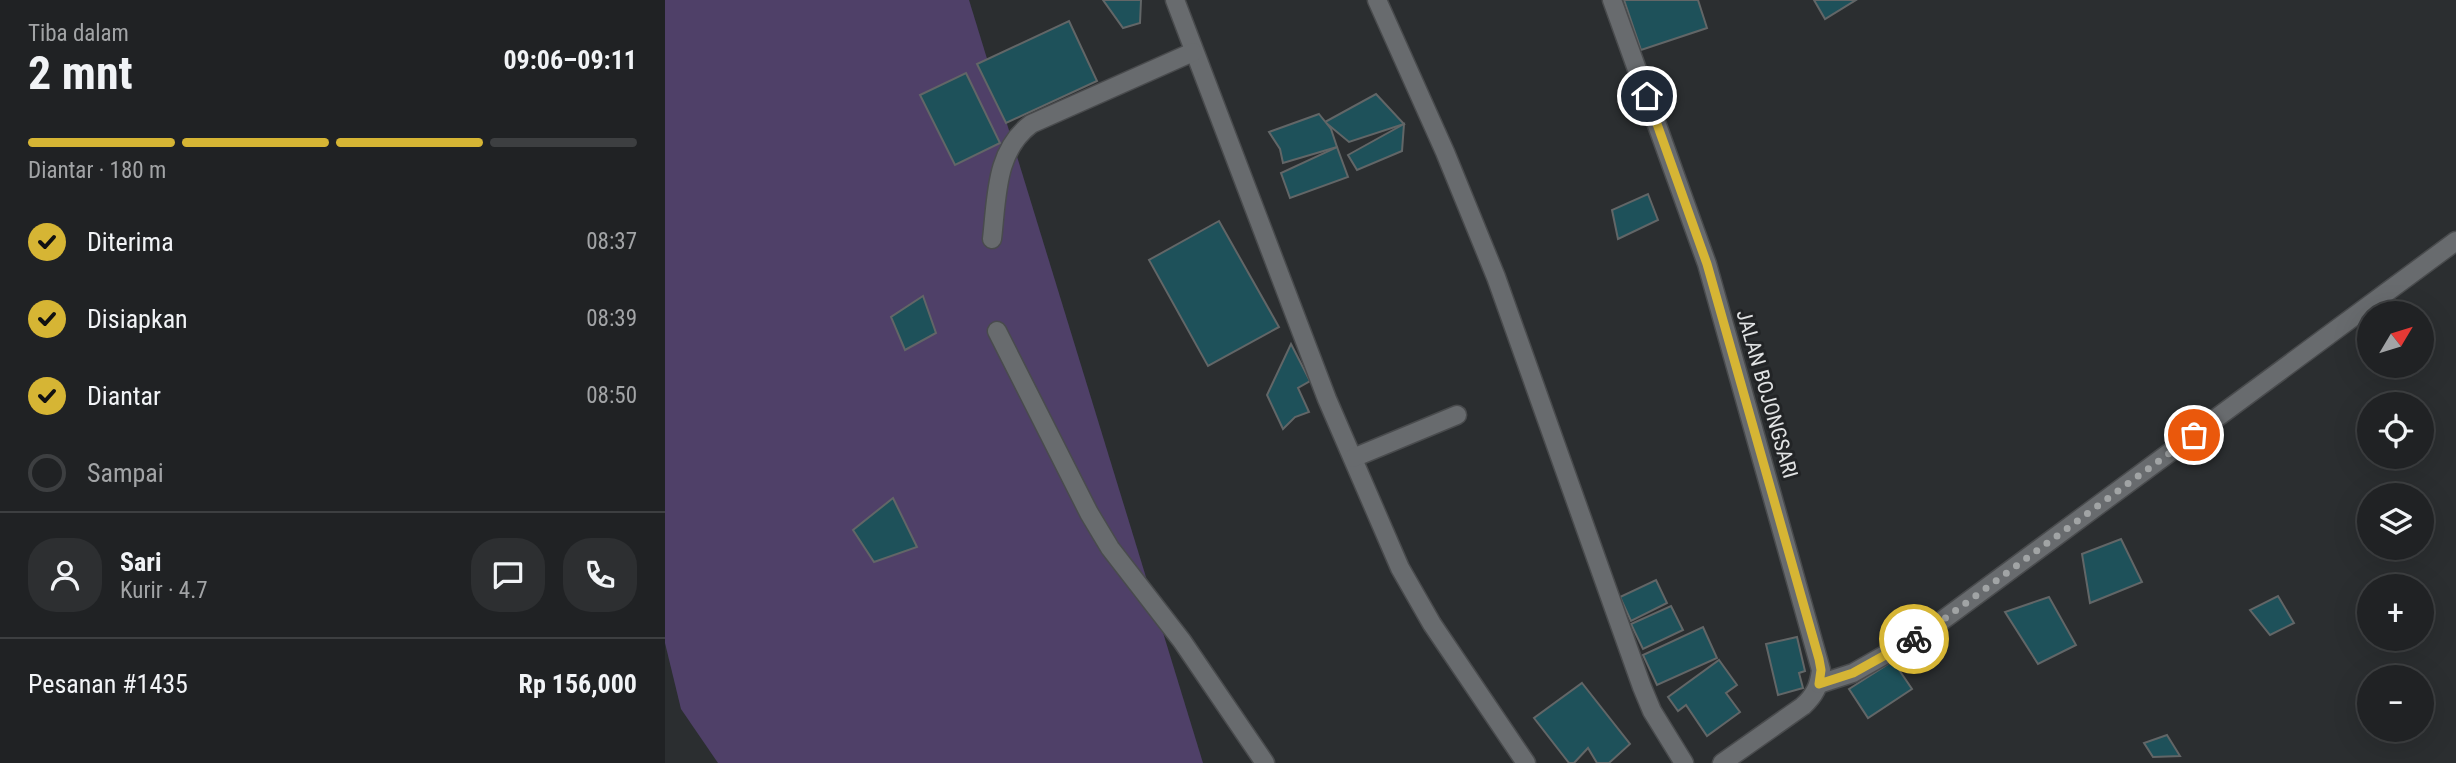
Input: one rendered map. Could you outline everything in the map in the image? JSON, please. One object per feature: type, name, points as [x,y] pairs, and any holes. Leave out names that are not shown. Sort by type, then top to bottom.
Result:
[{"type":"street","points":[[1175,0],[1327,399],[1400,568],[1431,624],[1526,763]]},
{"type":"street","points":[[1377,0],[1445,152],[1496,277],[1642,687],[1652,711],[1683,763]]},
{"type":"street","name":"JALAN BOJONGSARI","points":[[1612,0],[1707,264],[1819,659],[1819,684]]},
{"type":"street","points":[[992,239],[1000,176],[1006,153],[1018,134],[1031,124],[1193,52]]},
{"type":"street","points":[[1722,763],[1803,706],[1813,696],[1819,684],[1853,673],[1932,628],[2456,241]]},
{"type":"street","points":[[997,331],[1089,513],[1110,548],[1182,642],[1265,763]]},
{"type":"street","points":[[1353,458],[1457,415]]},
{"type":"shaded area","points":[[665,0],[969,0],[1203,763],[718,763],[681,709],[665,643]]},
{"type":"building","points":[[1103,0],[1141,0],[1140,23],[1123,28]]},
{"type":"building","points":[[1624,0],[1698,0],[1707,28],[1641,50]]},
{"type":"building","points":[[1814,0],[1856,0],[1825,19]]},
{"type":"building","points":[[1069,21],[1097,81],[1006,123],[977,64]]},
{"type":"building","points":[[966,73],[1000,143],[955,165],[920,95]]},
{"type":"building","points":[[1376,94],[1404,124],[1349,142],[1325,122]]},
{"type":"building","points":[[1319,114],[1331,129],[1337,147],[1283,163],[1280,149],[1269,132]]},
{"type":"building","points":[[1404,124],[1402,151],[1357,170],[1348,155]]},
{"type":"building","points":[[1337,147],[1348,177],[1290,198],[1281,173]]},
{"type":"building","points":[[1648,194],[1658,220],[1618,239],[1612,210]]},
{"type":"building","points":[[1219,221],[1279,327],[1208,366],[1149,260]]},
{"type":"building","points":[[923,296],[936,333],[905,350],[891,317]]},
{"type":"building","points":[[1291,344],[1310,381],[1298,388],[1309,412],[1295,417],[1283,429],[1267,395]]},
{"type":"building","points":[[893,498],[917,547],[874,562],[853,530]]},
{"type":"building","points":[[2121,539],[2142,582],[2090,603],[2082,554]]},
{"type":"building","points":[[1656,580],[1667,603],[1631,621],[1620,597]]},
{"type":"building","points":[[2278,596],[2294,623],[2270,635],[2250,610]]},
{"type":"building","points":[[2049,597],[2076,645],[2038,664],[2005,612]]},
{"type":"building","points":[[1671,606],[1683,630],[1643,649],[1631,624]]},
{"type":"building","points":[[1703,627],[1717,658],[1657,685],[1643,655]]},
{"type":"building","points":[[1797,637],[1805,671],[1799,673],[1803,688],[1778,695],[1766,644]]},
{"type":"building","points":[[1719,660],[1737,685],[1726,693],[1740,712],[1707,736],[1686,705],[1678,711],[1668,697]]},
{"type":"building","points":[[1893,661],[1912,689],[1868,718],[1849,689]]},
{"type":"building","points":[[1582,683],[1630,744],[1609,763],[1597,763],[1588,748],[1574,763],[1569,763],[1534,718]]},
{"type":"building","points":[[2167,735],[2180,756],[2153,757],[2144,743]]},
{"type":"way so far","points":[[1914,639],[2194,435]]},
{"type":"route","points":[[1647,96],[1707,264],[1819,659],[1819,684],[1853,673],[1914,639]]}]
